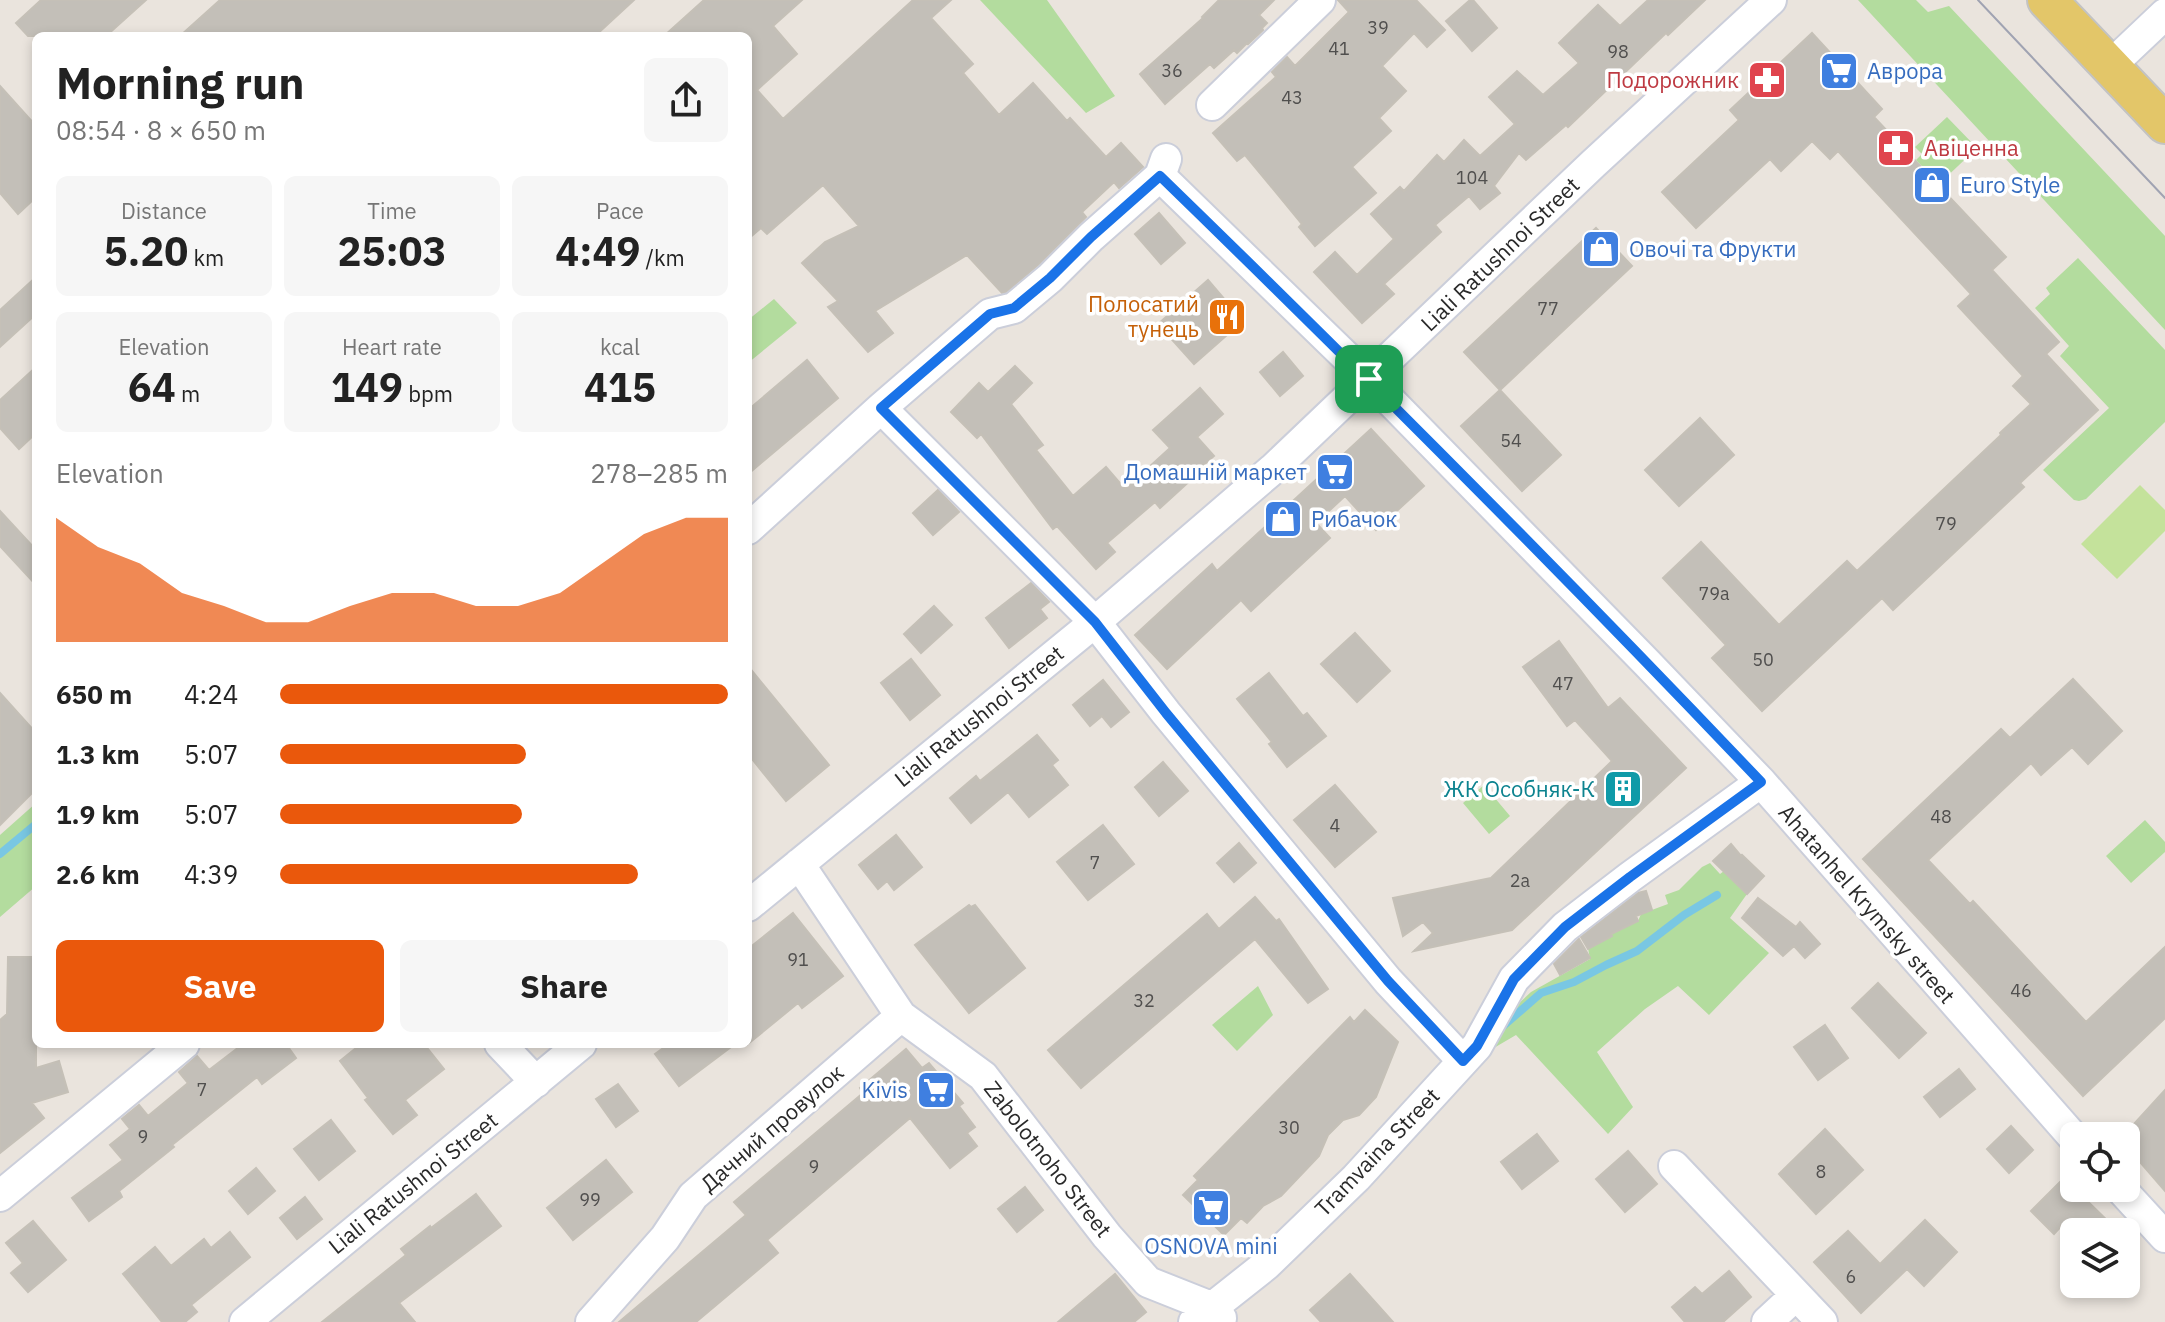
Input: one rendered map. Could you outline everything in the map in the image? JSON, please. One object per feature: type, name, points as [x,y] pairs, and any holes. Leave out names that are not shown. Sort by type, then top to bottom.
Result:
[{"type":"main road","points":[[2047,0],[2165,124]]},
{"type":"street","points":[[1212,105],[1320,0]]},
{"type":"street","name":"Liali Ratushnoi Street","points":[[752,903],[1095,622],[1273,469],[1593,164],[1771,0]]},
{"type":"street","points":[[2110,66],[2165,14]]},
{"type":"street","name":"Ahatanhel Krymsky street","points":[[881,408],[990,314],[1014,308],[1050,278],[1163,168],[1599,612],[1761,782],[2060,1123]]},
{"type":"street","points":[[752,525],[881,408],[1095,622],[1166,713],[1388,981],[1463,1061]]},
{"type":"street","name":"Tramvaina Street","points":[[1210,1317],[1356,1178],[1477,1046],[1514,979],[1565,927],[1761,782]]},
{"type":"street","name":"Zabolotnoho Street","points":[[799,864],[901,1016],[983,1076],[1107,1236],[1148,1282],[1210,1317]]},
{"type":"street","name":"Дачний провулок","points":[[591,1322],[665,1238],[693,1196],[901,1016]]},
{"type":"street","points":[[0,1196],[179,1048]]},
{"type":"street","points":[[504,1048],[536,1082]]},
{"type":"street","name":"Liali Ratushnoi Street","points":[[245,1322],[576,1048]]},
{"type":"street","points":[[1674,1166],[1822,1322]]},
{"type":"street","points":[[2133,1202],[2165,1237]]},
{"type":"street","points":[[1767,1322],[1796,1295]]},
{"type":"green space","points":[[980,0],[1047,0],[1115,96],[1086,113]]},
{"type":"green space","points":[[1858,0],[1916,0],[1928,12],[1949,6],[2165,236],[2165,330]]},
{"type":"green space","points":[[1947,117],[1977,148],[1939,184],[1916,160],[1922,154],[1915,147]]},
{"type":"green space","points":[[2078,258],[2165,350],[2165,422],[2086,499],[2079,501],[2074,500],[2043,470],[2109,408],[2060,356],[2069,346],[2035,308],[2050,294],[2046,288]]},
{"type":"green space","points":[[774,299],[797,323],[752,360],[752,317]]},
{"type":"green space","points":[[2140,485],[2165,510],[2165,531],[2117,579],[2081,544]]},
{"type":"green space","points":[[1484,785],[1510,816],[1489,834],[1463,803]]},
{"type":"green space","points":[[32,807],[32,889],[0,917],[0,835]]},
{"type":"green space","points":[[2145,820],[2165,842],[2165,852],[2131,883],[2106,856]]},
{"type":"green space","points":[[1710,863],[1720,874],[1728,868],[1737,877],[1734,882],[1747,894],[1730,918],[1769,953],[1709,1015],[1678,986],[1645,1009],[1597,1052],[1633,1107],[1608,1134],[1516,1035],[1487,1052],[1490,1030],[1531,992],[1590,959],[1588,948],[1611,936],[1611,932],[1638,921],[1641,914],[1668,904],[1665,895],[1679,890]]},
{"type":"green space","points":[[1258,986],[1273,1015],[1237,1051],[1212,1025]]},
{"type":"building","points":[[41,0],[146,0],[110,32],[32,32],[32,36],[28,36],[16,23]]},
{"type":"building","points":[[220,0],[634,0],[599,32],[184,32]]},
{"type":"building","points":[[704,0],[802,0],[773,26],[797,54],[757,90],[783,119],[913,0],[951,0],[931,18],[973,64],[963,73],[999,115],[1033,83],[1067,121],[1070,118],[1106,157],[1121,143],[1143,167],[1119,188],[1114,182],[1082,212],[1086,217],[1006,292],[1002,293],[967,255],[875,311],[893,333],[868,352],[828,307],[838,301],[802,263],[825,242],[859,226],[823,185],[767,234],[761,228],[752,236],[752,32],[668,32]]},
{"type":"building","points":[[1219,0],[1274,0],[1259,15],[1267,23],[1263,30],[1214,68],[1210,64],[1165,104],[1140,74]]},
{"type":"building","points":[[1338,0],[1416,0],[1445,30],[1427,47],[1414,33],[1382,66],[1406,91],[1379,118],[1391,131],[1352,167],[1376,193],[1315,246],[1299,227],[1302,224],[1245,155],[1237,161],[1213,133],[1276,77],[1272,72],[1287,57],[1295,66],[1349,12]]},
{"type":"building","points":[[1470,0],[1497,28],[1472,51],[1446,21]]},
{"type":"building","points":[[1648,0],[1705,0],[1568,127],[1566,125],[1526,160],[1519,153],[1494,186],[1500,193],[1480,209],[1469,196],[1435,225],[1441,232],[1384,284],[1394,294],[1362,323],[1314,272],[1335,252],[1357,275],[1394,239],[1371,214],[1400,187],[1404,191],[1437,155],[1444,162],[1464,140],[1480,156],[1515,124],[1489,97],[1517,71],[1543,95],[1579,63],[1559,43],[1598,5],[1620,26]]},
{"type":"building","points":[[1812,33],[1882,109],[1874,117],[2006,257],[1992,270],[2059,342],[2046,354],[2098,410],[2020,483],[2024,487],[1893,610],[1882,598],[1762,711],[1712,658],[1726,645],[1663,578],[1701,542],[1779,625],[1847,561],[1857,571],[2031,404],[2013,386],[2023,376],[1958,306],[1971,294],[1838,151],[1830,159],[1812,141],[1781,171],[1770,159],[1696,228],[1662,192],[1739,120],[1730,110]]},
{"type":"building","points":[[0,86],[32,122],[32,201],[18,214],[0,193]]},
{"type":"building","points":[[1159,213],[1185,243],[1161,264],[1135,234]]},
{"type":"building","points":[[1596,228],[1632,266],[1500,390],[1464,352]]},
{"type":"building","points":[[1208,280],[1243,321],[1194,364],[1158,324]]},
{"type":"building","points":[[32,281],[32,318],[0,347],[0,310]]},
{"type":"building","points":[[1283,352],[1303,376],[1280,396],[1260,372]]},
{"type":"building","points":[[807,360],[838,398],[752,471],[752,407]]},
{"type":"building","points":[[1015,366],[1032,383],[1011,404],[1043,445],[1036,450],[1073,496],[1106,467],[1125,489],[1170,448],[1153,430],[1200,388],[1223,414],[1197,437],[1214,456],[1160,508],[1155,502],[1107,543],[1115,552],[1096,569],[1057,526],[1053,529],[981,434],[977,438],[951,412],[979,383],[988,392]]},
{"type":"building","points":[[32,371],[32,437],[19,449],[0,428],[0,400]]},
{"type":"building","points":[[1500,390],[1561,455],[1522,491],[1461,426]]},
{"type":"building","points":[[1700,418],[1734,455],[1679,506],[1645,470]]},
{"type":"building","points":[[1371,429],[1424,486],[1376,530],[1345,496],[1316,523],[1330,538],[1251,611],[1241,600],[1167,669],[1135,635],[1212,564],[1217,571]]},
{"type":"building","points":[[938,490],[959,512],[933,535],[913,513]]},
{"type":"building","points":[[0,511],[32,546],[32,581],[0,546]]},
{"type":"building","points":[[1031,583],[1049,602],[1040,609],[1047,618],[1009,648],[986,618]]},
{"type":"building","points":[[934,606],[952,625],[921,653],[904,634]]},
{"type":"building","points":[[1355,633],[1390,671],[1357,702],[1321,664]]},
{"type":"building","points":[[1559,641],[1608,708],[1620,698],[1686,768],[1512,930],[1414,951],[1433,933],[1423,922],[1403,936],[1393,898],[1491,878],[1612,761],[1575,720],[1567,726],[1523,667]]},
{"type":"building","points":[[911,659],[940,695],[910,720],[881,683]]},
{"type":"building","points":[[752,671],[829,765],[786,801],[752,759]]},
{"type":"building","points":[[1269,673],[1303,716],[1307,713],[1326,736],[1287,767],[1269,744],[1272,742],[1237,699]]},
{"type":"building","points":[[2073,679],[2122,731],[2088,764],[2072,747],[2041,775],[2031,763],[1928,860],[1970,904],[1973,901],[2086,1022],[2165,947],[2165,1018],[2083,1096],[1863,859],[2001,729],[2010,738]]},
{"type":"building","points":[[1103,680],[1129,712],[1111,727],[1102,716],[1090,726],[1073,705]]},
{"type":"building","points":[[0,693],[32,729],[32,793],[0,825]]},
{"type":"building","points":[[1037,735],[1058,760],[1052,765],[1068,785],[1029,817],[1008,792],[971,823],[950,798],[976,776],[980,781]]},
{"type":"building","points":[[1163,762],[1188,791],[1159,816],[1135,787]]},
{"type":"building","points":[[1335,785],[1376,832],[1335,867],[1294,820]]},
{"type":"building","points":[[1103,825],[1134,864],[1088,900],[1057,862]]},
{"type":"building","points":[[896,835],[922,867],[894,890],[887,881],[878,889],[859,865]]},
{"type":"building","points":[[1239,843],[1256,863],[1234,882],[1217,863]]},
{"type":"building","points":[[1731,844],[1764,876],[1747,894],[1713,861]]},
{"type":"building","points":[[1646,891],[1652,910],[1636,916],[1638,921],[1588,949],[1581,937],[1638,893]]},
{"type":"building","points":[[1255,897],[1276,921],[1279,919],[1328,989],[1308,1003],[1255,939],[1081,1088],[1048,1050],[1207,914],[1219,929]]},
{"type":"building","points":[[1758,898],[1796,927],[1800,922],[1820,944],[1805,958],[1794,946],[1783,956],[1742,918]]},
{"type":"building","points":[[969,905],[975,905],[1025,968],[969,1013],[915,945]]},
{"type":"building","points":[[793,913],[843,976],[802,1008],[798,1003],[752,1041],[752,946]]},
{"type":"building","points":[[1579,939],[1590,958],[1560,975],[1554,964]]},
{"type":"building","points":[[8,957],[32,957],[32,1048],[36,1048],[36,1068],[59,1061],[68,1092],[32,1103],[44,1118],[0,1153],[0,1020],[7,1014]]},
{"type":"building","points":[[1878,983],[1926,1033],[1899,1058],[1852,1008]]},
{"type":"building","points":[[1365,1010],[1398,1042],[1376,1097],[1359,1115],[1343,1120],[1328,1135],[1319,1156],[1281,1196],[1263,1206],[1247,1223],[1241,1218],[1224,1235],[1183,1195],[1198,1180],[1194,1176],[1350,1017],[1354,1022]]},
{"type":"building","points":[[1825,1025],[1848,1058],[1818,1080],[1794,1047]]},
{"type":"building","points":[[238,1048],[289,1048],[296,1058],[262,1084],[257,1077],[172,1145],[174,1147],[119,1191],[122,1197],[89,1221],[72,1198],[123,1160],[110,1145],[130,1129],[122,1119],[139,1105],[148,1116],[188,1083],[179,1072],[197,1056],[209,1070]]},
{"type":"building","points":[[356,1048],[427,1048],[444,1069],[405,1100],[417,1115],[393,1134],[365,1100],[368,1098],[340,1061]]},
{"type":"building","points":[[663,1048],[730,1048],[679,1086],[655,1054]]},
{"type":"building","points":[[906,1049],[922,1068],[929,1063],[963,1103],[959,1106],[975,1127],[967,1133],[977,1146],[950,1168],[910,1118],[767,1240],[778,1253],[696,1322],[619,1322],[746,1215],[734,1202],[863,1093],[860,1088]]},
{"type":"building","points":[[1959,1069],[1975,1089],[1940,1117],[1924,1097]]},
{"type":"building","points":[[618,1084],[638,1111],[616,1127],[596,1099]]},
{"type":"building","points":[[2165,1090],[2165,1191],[2140,1162],[2140,1122],[2136,1122]]},
{"type":"building","points":[[331,1120],[355,1151],[319,1180],[294,1149]]},
{"type":"building","points":[[2011,1126],[2033,1150],[2009,1173],[1987,1149]]},
{"type":"building","points":[[1825,1129],[1863,1170],[1816,1214],[1779,1174]]},
{"type":"building","points":[[1537,1134],[1558,1161],[1522,1189],[1501,1162]]},
{"type":"building","points":[[1628,1151],[1657,1184],[1625,1212],[1596,1179]]},
{"type":"building","points":[[606,1160],[632,1192],[573,1240],[547,1208]]},
{"type":"building","points":[[256,1168],[275,1191],[248,1214],[229,1191]]},
{"type":"building","points":[[2060,1182],[2060,1202],[2088,1202],[2105,1218],[2060,1218],[2060,1227],[2054,1234],[2031,1211]]},
{"type":"building","points":[[1025,1187],[1043,1210],[1017,1232],[998,1209]]},
{"type":"building","points":[[476,1194],[501,1226],[399,1303],[415,1322],[322,1322],[406,1255],[401,1249]]},
{"type":"building","points":[[305,1197],[322,1219],[297,1239],[280,1218]]},
{"type":"building","points":[[1925,1220],[1957,1252],[1924,1286],[1907,1269],[1861,1313],[1814,1262],[1848,1231],[1880,1264]]},
{"type":"building","points":[[33,1221],[66,1260],[28,1292],[11,1273],[23,1263],[6,1243]]},
{"type":"building","points":[[230,1232],[250,1257],[191,1305],[197,1312],[185,1322],[162,1322],[123,1274],[155,1247],[171,1266],[204,1239],[211,1248]]},
{"type":"building","points":[[1729,1271],[1751,1297],[1723,1322],[1685,1322],[1672,1307],[1695,1287],[1702,1294]]},
{"type":"building","points":[[1115,1274],[1146,1312],[1134,1322],[1058,1322]]},
{"type":"building","points":[[1350,1274],[1393,1322],[1321,1322],[1310,1310]]},
{"type":"waterway","points":[[0,854],[32,827]]},
{"type":"waterway","points":[[1502,1027],[1541,993],[1574,982],[1637,951],[1684,915],[1717,895]]},
{"type":"tram line","points":[[1978,0],[2165,198]]},
{"type":"place","name":"Аврора","points":[[1839,71]]},
{"type":"place","name":"Подорожник","points":[[1767,80]]},
{"type":"place","name":"Авіценна","points":[[1896,148]]},
{"type":"place","name":"Euro Style","points":[[1932,185]]},
{"type":"place","name":"Овочі та Фрукти","points":[[1601,249]]},
{"type":"place","name":"Полосатий тунець","points":[[1227,317]]},
{"type":"place","name":"Домашній маркет","points":[[1335,472]]},
{"type":"place","name":"Рибачок","points":[[1283,519]]},
{"type":"place","name":"ЖК Особняк-К","points":[[1623,789]]},
{"type":"place","name":"Kivis","points":[[936,1090]]},
{"type":"place","name":"OSNOVA mini","points":[[1211,1208]]},
{"type":"route","points":[[1160,176],[1369,379],[1599,612],[1761,782],[1565,927],[1514,979],[1477,1046],[1463,1061],[1388,981],[1166,713],[1095,622],[881,408],[990,314],[1014,308],[1160,176]]}]
